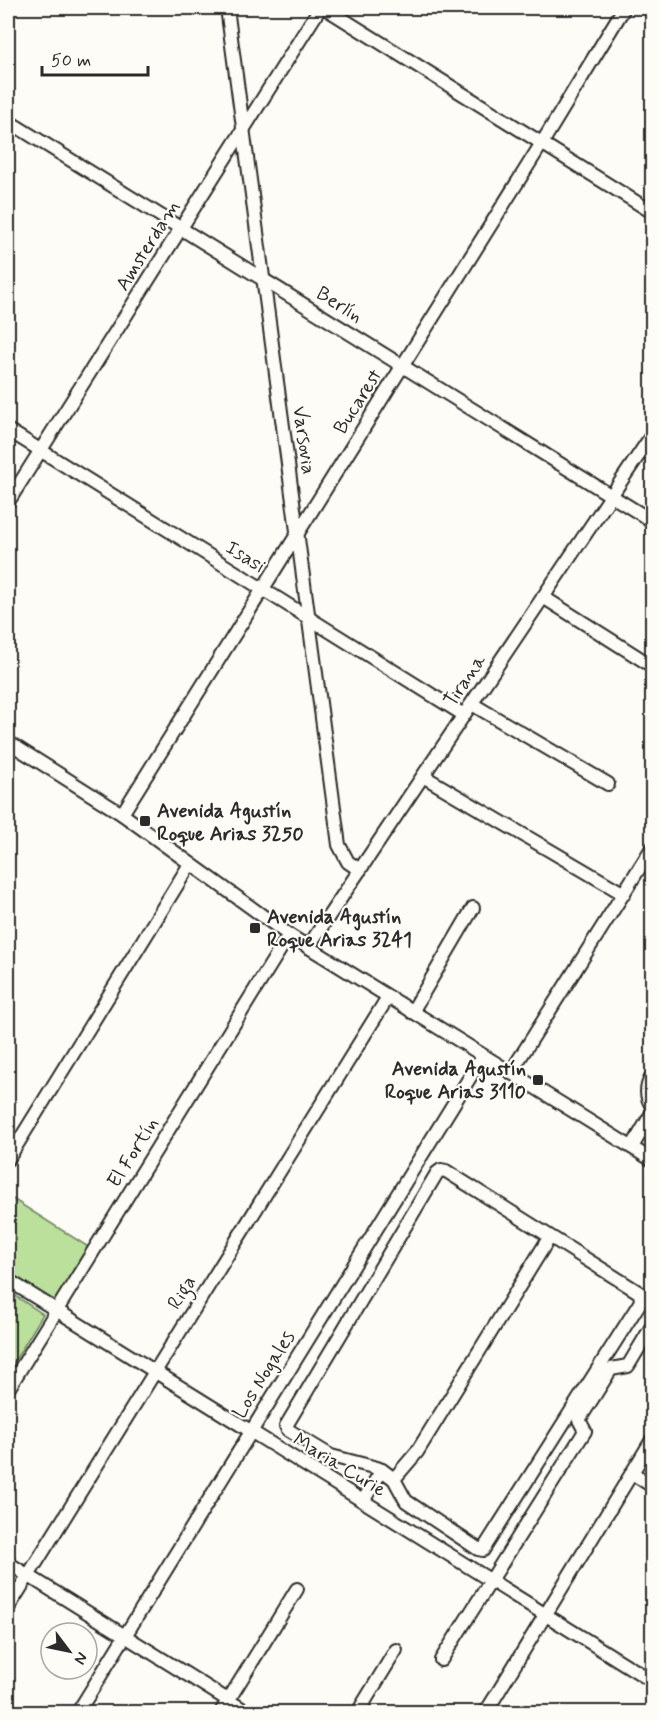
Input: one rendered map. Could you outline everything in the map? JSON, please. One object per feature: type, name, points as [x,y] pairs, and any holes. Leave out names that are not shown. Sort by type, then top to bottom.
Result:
[{"type":"street","name":"Varsovia","points":[[227,8],[339,845],[348,862],[360,870]]},
{"type":"street","name":"Amsterdam","points":[[8,502],[320,8]]},
{"type":"street","points":[[326,8],[652,212]]},
{"type":"street","name":"Bucarest","points":[[122,814],[624,8]]},
{"type":"street","name":"Berlín","points":[[8,121],[652,521]]},
{"type":"street","name":"Isasi","points":[[8,430],[464,715]]},
{"type":"street","name":"Tirana","points":[[308,947],[652,435]]},
{"type":"street","points":[[543,597],[652,666]]},
{"type":"street","points":[[472,704],[608,784]]},
{"type":"street","points":[[8,742],[122,814],[289,935],[652,1160]]},
{"type":"street","points":[[423,776],[624,894]]},
{"type":"street","points":[[511,1072],[652,848]]},
{"type":"street","points":[[8,1159],[190,864]]},
{"type":"street","points":[[412,1012],[473,908]]},
{"type":"street","name":"El Fortín","points":[[8,1389],[289,935]]},
{"type":"street","name":"Riga","points":[[8,1608],[388,997]]},
{"type":"street","name":"Los Nogales","points":[[78,1713],[483,1056]]},
{"type":"street","points":[[652,1076],[648,1083],[647,1093],[652,1106]]},
{"type":"street","points":[[632,1147],[652,1113]]},
{"type":"street","points":[[441,1170],[446,1171],[549,1238],[640,1293],[642,1297],[483,1550],[478,1549],[406,1501],[394,1479],[382,1470],[331,1456],[288,1430],[286,1426],[437,1173],[441,1170]]},
{"type":"street","points":[[394,1479],[417,1452],[549,1238]]},
{"type":"street","name":"Maria Curie","points":[[8,1280],[652,1681]]},
{"type":"street","points":[[441,1660],[585,1431],[579,1420],[611,1369],[628,1366],[652,1326]]},
{"type":"street","points":[[486,1713],[652,1440]]},
{"type":"street","points":[[363,1501],[382,1470]]},
{"type":"street","points":[[632,1473],[652,1486]]},
{"type":"street","points":[[8,1563],[247,1713]]},
{"type":"street","points":[[220,1713],[297,1589]]},
{"type":"street","points":[[358,1713],[396,1650]]},
{"type":"green space","points":[[8,1196],[90,1248],[55,1302],[8,1273]]},
{"type":"green space","points":[[8,1291],[43,1314],[8,1372]]},
{"type":"place","name":"Avenida Agustín Roque Arias 3250","points":[[145,821]]},
{"type":"place","name":"Avenida Agustín Roque Arias 3241","points":[[255,928]]},
{"type":"place","name":"Avenida Agustín Roque Arias 3110","points":[[538,1080]]}]
